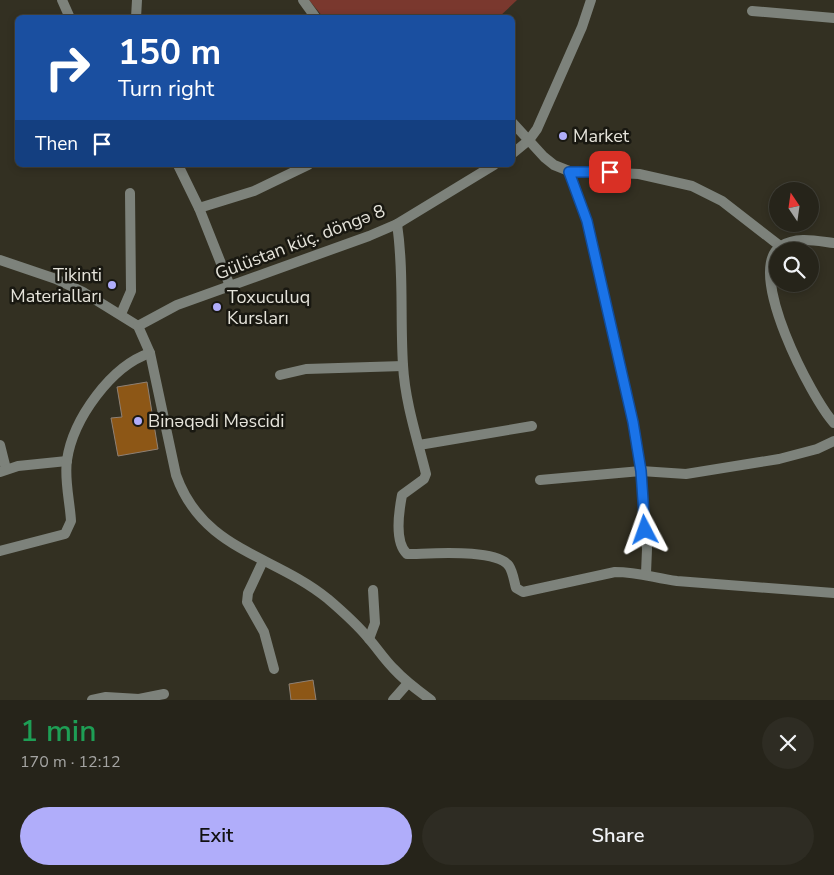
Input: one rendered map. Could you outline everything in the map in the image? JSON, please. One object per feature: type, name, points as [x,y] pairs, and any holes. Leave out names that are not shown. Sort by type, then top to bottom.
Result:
[{"type":"street","points":[[62,0],[69,15]]},
{"type":"street","points":[[136,0],[136,15]]},
{"type":"street","points":[[304,0],[314,15]]},
{"type":"street","points":[[515,152],[529,140],[537,129],[548,107],[591,0]]},
{"type":"street","points":[[752,11],[834,18]]},
{"type":"street","points":[[515,125],[549,161],[569,172],[639,174],[692,186],[722,201],[775,242]]},
{"type":"street","points":[[179,167],[200,208],[230,286]]},
{"type":"street","points":[[200,208],[254,191],[304,167]]},
{"type":"street","name":"Gülüstan küç. döngə 8","points":[[138,326],[177,305],[369,236],[397,224],[491,167]]},
{"type":"street","points":[[569,172],[587,221],[633,422],[641,471],[647,549],[646,573]]},
{"type":"street","points":[[122,314],[131,292],[130,194]]},
{"type":"street","points":[[397,224],[400,245],[403,366],[406,392],[426,474],[424,479],[402,495],[400,543],[407,554],[486,555],[502,560],[510,566],[516,588],[523,592],[615,572],[646,573],[659,579],[677,582],[834,593]]},
{"type":"street","points":[[790,242],[813,242]]},
{"type":"street","points":[[819,242],[834,243]]},
{"type":"street","points":[[0,260],[56,279],[122,314],[138,326],[150,353],[176,475],[189,505],[210,527],[263,561],[288,573],[327,599],[369,639],[408,683],[431,700]]},
{"type":"street","points":[[772,292],[786,336],[812,392],[834,423]]},
{"type":"street","points":[[0,552],[65,534],[70,529],[67,462],[78,427],[95,399],[116,373],[128,363],[150,353]]},
{"type":"street","points":[[280,375],[306,369],[403,366]]},
{"type":"street","points":[[419,445],[532,426]]},
{"type":"street","points":[[540,480],[641,471],[686,474],[779,459],[817,449],[834,441]]},
{"type":"street","points":[[0,445],[3,470],[67,462]]},
{"type":"street","points":[[263,561],[248,592],[247,602],[262,627],[274,669]]},
{"type":"street","points":[[369,639],[376,622],[373,590]]},
{"type":"street","points":[[393,700],[408,683]]},
{"type":"street","points":[[92,700],[106,696],[138,699],[164,694]]},
{"type":"shaded area","points":[[309,0],[517,0],[501,15],[321,15]]},
{"type":"building","points":[[147,382],[158,449],[118,456],[111,418],[122,417],[117,387]]},
{"type":"building","points":[[313,680],[316,700],[291,700],[289,684]]},
{"type":"place","name":"Market","points":[[563,136]]},
{"type":"place","name":"Tikinti Materialları","points":[[112,285]]},
{"type":"place","name":"Toxuculuq Kursları","points":[[217,307]]},
{"type":"place","name":"Binəqədi Məscidi","points":[[138,421]]},
{"type":"route","points":[[610,172],[569,172],[587,221],[633,422],[641,471],[645,530]]}]
